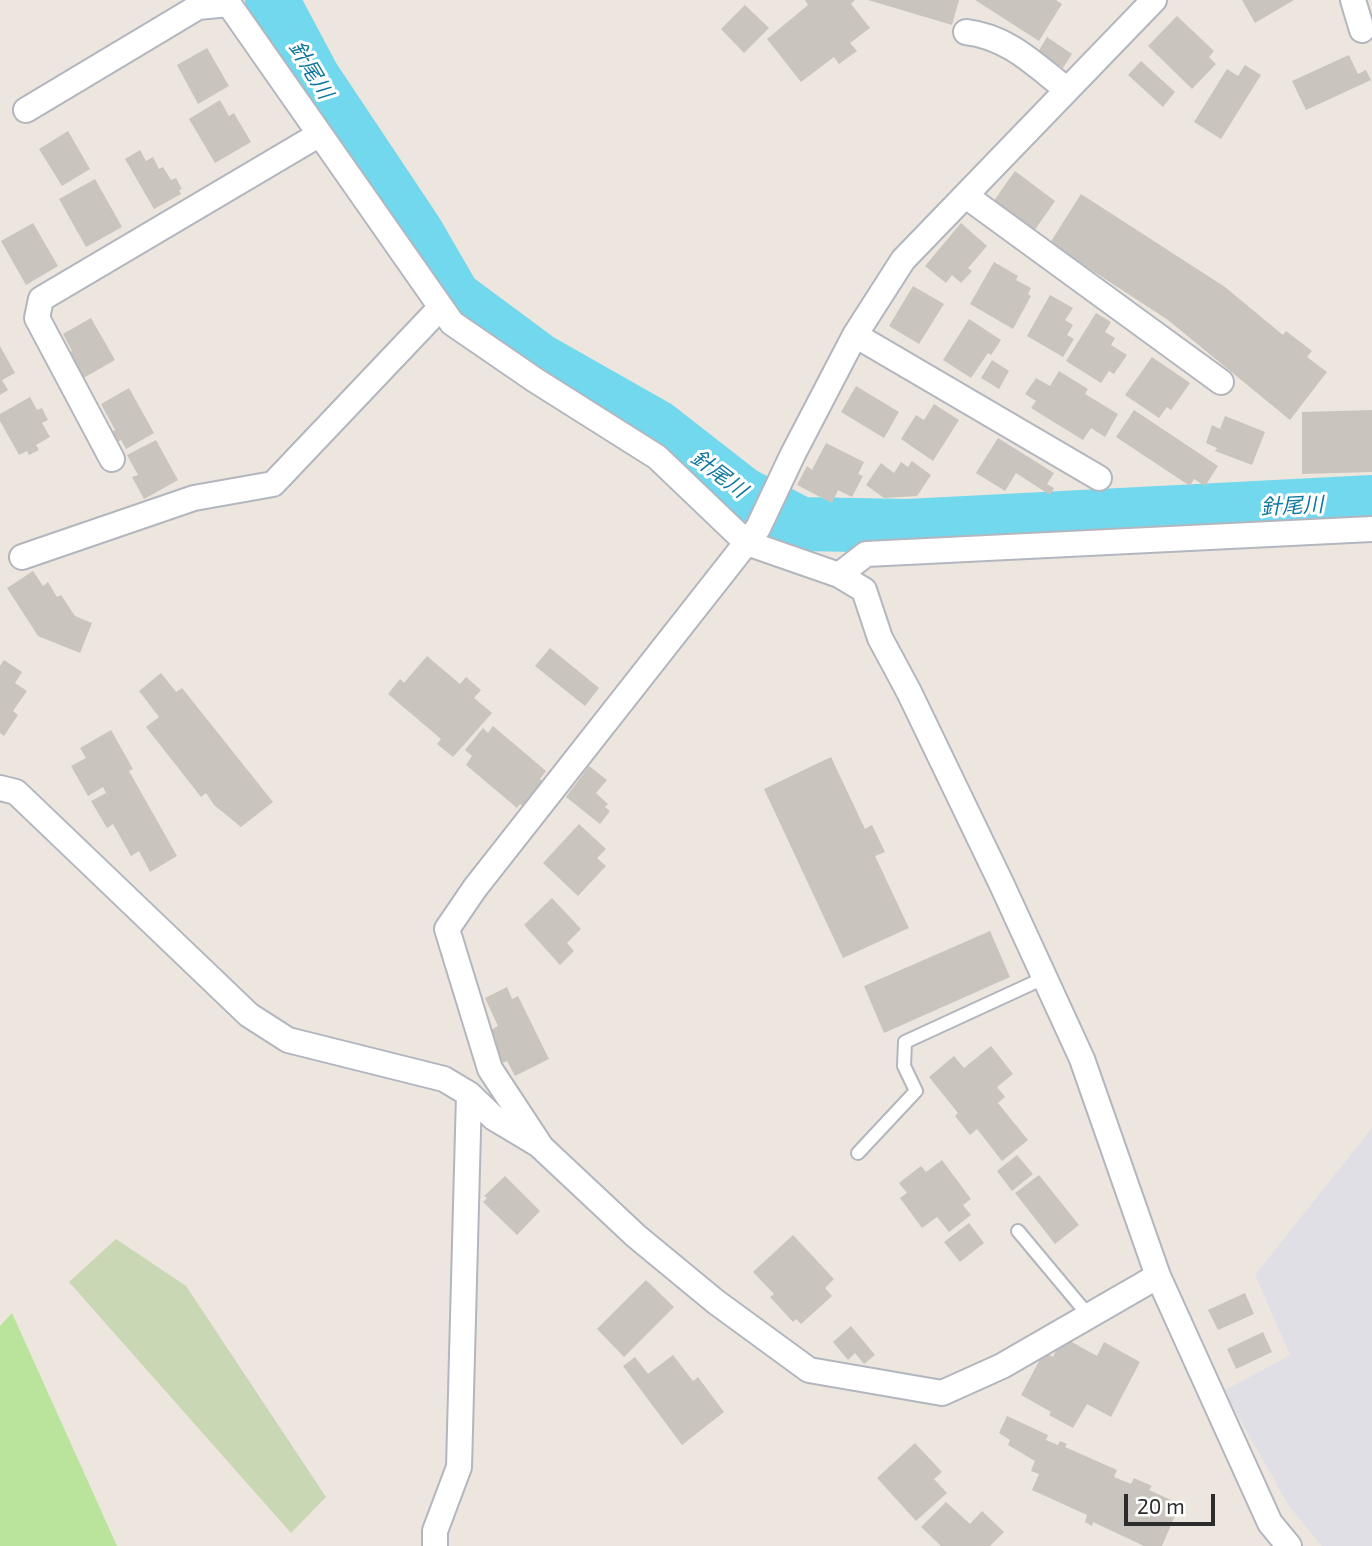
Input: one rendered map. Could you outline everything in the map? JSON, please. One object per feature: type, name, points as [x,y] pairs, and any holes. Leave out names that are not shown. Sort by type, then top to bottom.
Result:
[{"type":"street","points":[[542,1148],[490,1069],[447,929],[483,877],[752,535],[855,335],[903,260],[1154,0]]},
{"type":"street","points":[[1353,0],[1362,30]]},
{"type":"street","points":[[26,110],[198,7],[228,2],[452,323],[535,380],[657,457],[752,535],[839,575],[864,590],[880,638],[909,692],[1082,1059],[1158,1276],[1270,1523],[1289,1546]]},
{"type":"street","points":[[966,32],[980,33],[1005,42],[1066,89]]},
{"type":"street","points":[[112,459],[37,318],[41,299],[320,134]]},
{"type":"street","points":[[966,196],[1221,382]]},
{"type":"street","points":[[22,557],[194,499],[274,484],[441,307]]},
{"type":"street","points":[[855,335],[1099,478]]},
{"type":"street","points":[[839,575],[866,554],[1372,529]]},
{"type":"street","points":[[0,788],[16,792],[249,1015],[288,1041],[444,1079],[470,1094],[494,1118],[542,1148],[636,1236],[706,1294],[809,1370],[942,1393],[1002,1366],[1158,1276]]},
{"type":"street","points":[[435,1546],[435,1531],[459,1467],[470,1094]]},
{"type":"lane","points":[[858,1153],[915,1091],[904,1066],[905,1042],[1044,978]]},
{"type":"lane","points":[[1018,1231],[1089,1316]]},
{"type":"shaded area","points":[[1372,1128],[1372,1546],[1322,1546],[1289,1506],[1224,1391],[1290,1355],[1255,1275]]},
{"type":"green space","points":[[116,1239],[186,1286],[326,1497],[291,1533],[69,1282]]},
{"type":"green space","points":[[12,1313],[117,1546],[0,1546],[0,1326]]},
{"type":"building","points":[[805,0],[855,0],[851,4],[870,28],[850,43],[857,51],[839,64],[834,57],[801,82],[767,39],[808,5]]},
{"type":"building","points":[[868,0],[959,0],[952,25]]},
{"type":"building","points":[[975,0],[1056,0],[1062,4],[1039,41]]},
{"type":"building","points":[[1242,0],[1294,0],[1255,23]]},
{"type":"building","points":[[745,5],[769,28],[744,53],[721,29]]},
{"type":"building","points":[[1177,16],[1214,51],[1209,57],[1216,64],[1192,89],[1148,46]]},
{"type":"building","points":[[1047,37],[1072,54],[1063,68],[1038,52]]},
{"type":"building","points":[[207,48],[229,86],[198,104],[177,65]]},
{"type":"building","points":[[1349,55],[1358,74],[1366,70],[1371,80],[1306,110],[1292,81]]},
{"type":"building","points":[[1141,61],[1175,92],[1163,107],[1128,75]]},
{"type":"building","points":[[1245,65],[1261,75],[1221,139],[1194,122],[1227,69],[1238,76]]},
{"type":"building","points":[[220,100],[229,116],[234,113],[251,142],[215,163],[189,119]]},
{"type":"building","points":[[68,131],[90,169],[62,186],[39,149]]},
{"type":"building","points":[[140,150],[146,161],[153,157],[159,169],[163,167],[171,180],[176,178],[182,189],[179,190],[181,194],[154,209],[125,159]]},
{"type":"building","points":[[1015,171],[1055,201],[1034,231],[993,202]]},
{"type":"building","points":[[95,179],[122,227],[86,247],[59,199]]},
{"type":"building","points":[[1081,194],[1225,287],[1283,335],[1286,331],[1312,351],[1307,357],[1327,372],[1290,420],[1168,320],[1050,243]]},
{"type":"building","points":[[33,223],[58,266],[26,285],[1,241]]},
{"type":"building","points":[[961,223],[987,246],[968,268],[972,271],[961,283],[952,275],[946,283],[925,266]]},
{"type":"building","points":[[994,262],[1018,276],[1016,280],[1031,288],[1028,294],[1031,296],[1013,329],[970,304]]},
{"type":"building","points":[[913,286],[944,304],[919,344],[889,326]]},
{"type":"building","points":[[1050,295],[1073,308],[1065,320],[1073,325],[1067,335],[1074,339],[1063,357],[1027,336]]},
{"type":"building","points":[[1096,313],[1111,322],[1105,332],[1115,338],[1111,345],[1127,355],[1114,374],[1109,371],[1101,383],[1066,361]]},
{"type":"building","points":[[91,318],[115,360],[80,380],[65,355],[72,351],[63,334]]},
{"type":"building","points":[[969,319],[1001,340],[991,355],[988,353],[971,378],[943,360]]},
{"type":"building","points":[[0,346],[15,373],[2,380],[8,390],[0,395]]},
{"type":"building","points":[[1152,357],[1190,383],[1171,410],[1167,407],[1159,418],[1125,395]]},
{"type":"building","points":[[992,360],[1009,371],[999,389],[981,378]]},
{"type":"building","points":[[1059,371],[1088,389],[1085,394],[1118,414],[1105,437],[1091,428],[1083,440],[1031,408],[1036,401],[1025,394],[1036,378],[1050,386]]},
{"type":"building","points":[[856,386],[899,412],[884,438],[841,412]]},
{"type":"building","points":[[129,388],[154,433],[126,449],[121,440],[115,443],[110,433],[115,430],[101,404]]},
{"type":"building","points":[[30,397],[37,410],[42,408],[48,420],[42,423],[50,437],[36,445],[39,450],[29,455],[27,451],[19,455],[0,421],[0,414]]},
{"type":"building","points":[[934,404],[959,420],[933,461],[901,439],[916,415],[924,420]]},
{"type":"building","points":[[1134,410],[1218,466],[1205,486],[1194,479],[1190,486],[1116,437]]},
{"type":"building","points":[[1372,410],[1372,472],[1302,474],[1302,412]]},
{"type":"building","points":[[1225,416],[1265,432],[1252,465],[1215,451],[1217,448],[1206,443],[1212,425],[1220,429]]},
{"type":"building","points":[[998,438],[1054,473],[1047,484],[1054,488],[1050,495],[1016,473],[1005,491],[976,473]]},
{"type":"building","points":[[156,440],[178,480],[144,499],[132,477],[138,475],[127,455]]},
{"type":"building","points":[[826,443],[864,462],[858,474],[863,476],[852,497],[838,490],[832,503],[797,485],[807,466],[812,470]]},
{"type":"building","points":[[912,461],[931,475],[917,496],[884,498],[866,485],[881,463],[894,473],[901,462],[908,467]]},
{"type":"building","points":[[33,571],[43,586],[48,582],[57,597],[61,595],[75,616],[92,623],[80,653],[38,636],[7,588]]},
{"type":"building","points":[[550,648],[599,688],[585,706],[535,666]]},
{"type":"building","points":[[427,656],[460,684],[466,677],[481,690],[474,698],[492,713],[453,757],[437,744],[441,739],[388,694],[400,679],[404,683]]},
{"type":"building","points":[[4,660],[22,672],[15,683],[27,691],[13,711],[18,715],[4,736],[0,733],[0,666]]},
{"type":"building","points":[[161,673],[176,692],[182,688],[273,802],[241,827],[214,805],[206,793],[201,797],[146,727],[159,717],[139,691]]},
{"type":"building","points":[[493,726],[546,771],[540,779],[545,784],[525,808],[520,804],[517,808],[466,765],[472,756],[465,750],[483,728],[488,733]]},
{"type":"building","points":[[111,730],[133,769],[129,771],[177,856],[150,872],[139,851],[131,856],[113,824],[107,828],[91,801],[106,793],[103,787],[88,796],[71,766],[86,758],[80,748]]},
{"type":"building","points":[[831,757],[865,829],[872,825],[885,852],[875,856],[909,928],[843,958],[764,789]]},
{"type":"building","points":[[589,766],[607,780],[596,793],[608,804],[605,807],[610,811],[600,824],[566,797]]},
{"type":"building","points":[[579,824],[606,849],[597,858],[606,866],[578,896],[543,863]]},
{"type":"building","points":[[552,898],[581,929],[567,943],[574,951],[560,965],[524,925]]},
{"type":"building","points":[[990,931],[1010,977],[884,1033],[864,986]]},
{"type":"building","points":[[507,987],[512,999],[518,996],[549,1059],[515,1076],[507,1061],[503,1063],[493,1042],[496,1041],[491,1030],[498,1026],[485,998]]},
{"type":"building","points":[[991,1046],[1013,1074],[997,1087],[1005,1097],[998,1103],[1028,1140],[1002,1161],[977,1129],[970,1135],[955,1116],[958,1113],[929,1077],[954,1056],[964,1068]]},
{"type":"building","points":[[1017,1155],[1033,1174],[1012,1191],[997,1171]]},
{"type":"building","points":[[942,1160],[971,1199],[963,1205],[971,1215],[949,1232],[937,1217],[922,1228],[900,1198],[907,1193],[899,1183],[921,1166],[926,1172]]},
{"type":"building","points":[[1039,1175],[1079,1225],[1055,1244],[1015,1193]]},
{"type":"building","points":[[505,1176],[540,1211],[517,1235],[483,1202],[487,1198],[484,1196]]},
{"type":"building","points":[[969,1223],[984,1243],[960,1262],[944,1242]]},
{"type":"building","points":[[793,1235],[834,1279],[825,1288],[832,1296],[801,1324],[796,1319],[793,1322],[770,1297],[774,1294],[753,1272]]},
{"type":"building","points":[[646,1280],[674,1307],[624,1357],[597,1329]]},
{"type":"building","points":[[1245,1293],[1254,1314],[1218,1330],[1208,1310]]},
{"type":"building","points":[[851,1326],[875,1355],[864,1364],[855,1353],[848,1360],[833,1342]]},
{"type":"building","points":[[1263,1332],[1272,1352],[1236,1369],[1227,1349]]},
{"type":"building","points":[[1070,1341],[1097,1356],[1104,1342],[1140,1362],[1111,1417],[1087,1404],[1073,1428],[1021,1395],[1044,1352],[1053,1357],[1057,1348]]},
{"type":"building","points":[[673,1355],[693,1381],[698,1377],[724,1412],[682,1445],[623,1366],[635,1357],[648,1374]]},
{"type":"building","points":[[1007,1416],[1048,1435],[1046,1440],[1058,1445],[1060,1441],[1067,1444],[1065,1447],[1117,1470],[1114,1477],[1131,1484],[1134,1478],[1152,1486],[1149,1490],[1180,1504],[1162,1546],[1144,1546],[1093,1522],[1092,1526],[1085,1522],[1087,1515],[1032,1490],[1039,1474],[1031,1471],[1035,1461],[1008,1445],[1010,1440],[999,1433]]},
{"type":"building","points":[[915,1443],[942,1472],[934,1479],[947,1493],[916,1521],[877,1478]]},
{"type":"building","points":[[946,1502],[970,1524],[982,1511],[1004,1532],[990,1546],[941,1546],[921,1527]]},
{"type":"waterway","name":"針尾川","points":[[272,0],[313,77],[417,233],[454,297],[539,360],[657,427],[743,494],[801,524],[908,526],[1372,502]]}]
